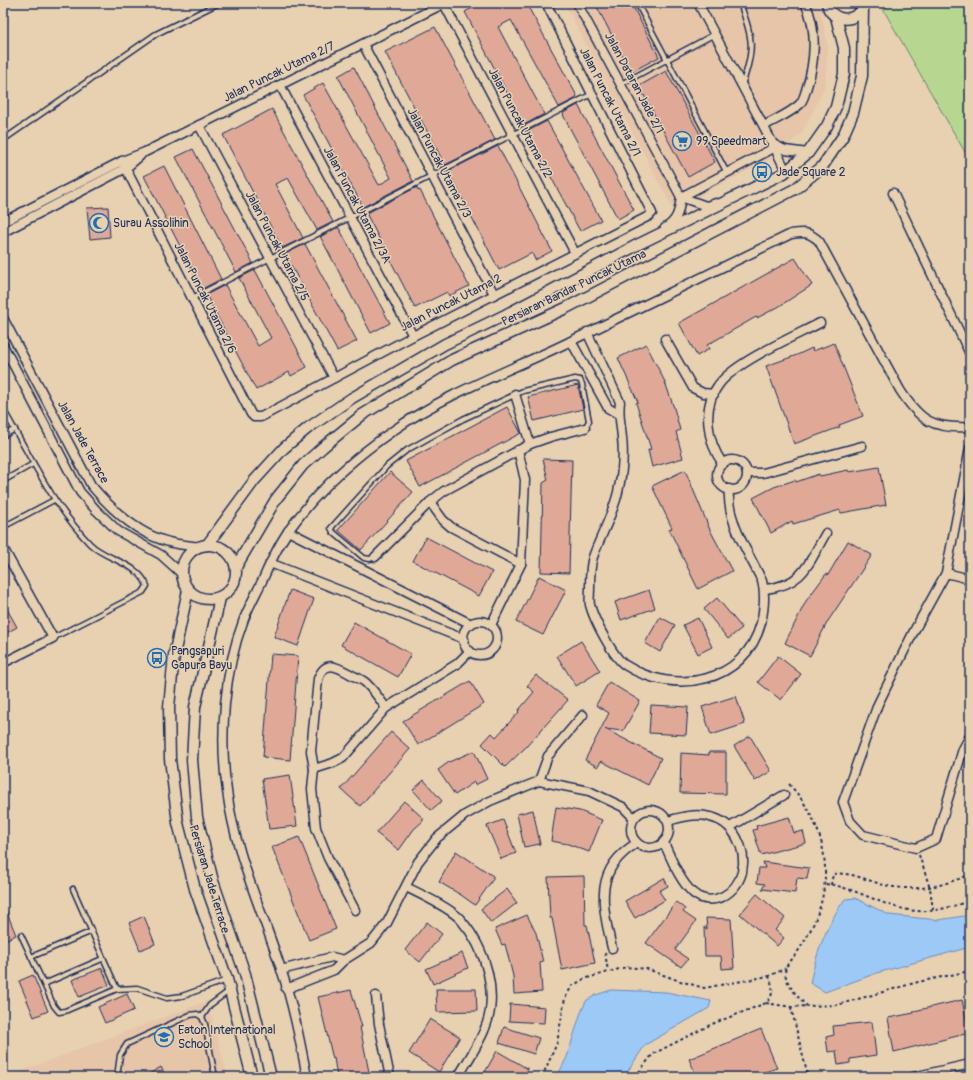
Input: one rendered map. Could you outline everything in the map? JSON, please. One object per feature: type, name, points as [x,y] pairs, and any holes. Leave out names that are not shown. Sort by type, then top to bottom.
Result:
[{"type":"street","name":"Jalan Puncak Utama 2/7","points":[[124,164],[145,152],[444,3]]},
{"type":"street","name":"Jalan Puncak Utama 2/2","points":[[444,3],[575,253]]},
{"type":"street","name":"Jalan Puncak Utama 2/1","points":[[546,3],[652,213]]},
{"type":"street","name":"Jalan Dataran Jade 2/1","points":[[577,3],[681,197]]},
{"type":"street","points":[[698,3],[764,126],[784,167],[784,173]]},
{"type":"street","points":[[764,126],[790,112],[801,103],[813,69],[814,53],[811,23],[805,3]]},
{"type":"street","name":"Persiaran Bandar Puncak Utama","points":[[203,546],[254,481],[284,448],[308,428],[365,390],[445,344],[505,315],[640,244],[784,173],[808,153],[827,126],[836,107],[844,74],[844,48],[836,17],[831,12],[827,3]]},
{"type":"street","points":[[836,17],[849,19],[860,13],[864,5]]},
{"type":"street","name":"Persiaran Bandar Puncak Utama","points":[[236,567],[276,499],[303,466],[323,447],[362,416],[452,360],[566,308],[795,190],[822,167],[843,136],[853,113],[862,76],[864,5]]},
{"type":"street","name":"Jalan Puncak Utama 2/3","points":[[363,44],[494,294]]},
{"type":"street","name":"Jalan Puncak Utama 2/3A","points":[[280,85],[413,336]]},
{"type":"street","name":"Jalan Puncak Utama 2/5","points":[[199,125],[334,378]]},
{"type":"street","points":[[773,144],[785,150],[808,153]]},
{"type":"street","points":[[681,197],[770,150],[773,144]]},
{"type":"street","points":[[3,222],[124,164]]},
{"type":"street","points":[[3,232],[124,164]]},
{"type":"street","name":"Jalan Puncak Utama 2/6","points":[[124,164],[251,414],[254,417],[261,417]]},
{"type":"street","points":[[893,193],[970,354]]},
{"type":"street","points":[[681,197],[706,206],[736,197]]},
{"type":"street","points":[[640,244],[672,224],[679,214],[681,197]]},
{"type":"street","name":"Jalan Puncak Utama 2","points":[[261,417],[413,336],[649,216],[652,213]]},
{"type":"street","points":[[307,1077],[302,1050],[282,970],[236,838],[227,791],[223,750],[230,670],[244,620],[270,563],[288,531],[313,501],[345,468],[394,429],[456,394],[571,341],[791,234],[802,233],[812,234],[819,241],[912,409],[924,420],[940,426],[970,427]]},
{"type":"street","name":"Jalan Jade Terrace","points":[[3,318],[91,485],[105,502],[126,520],[148,534],[168,542],[203,546]]},
{"type":"street","points":[[723,464],[717,455],[710,438],[709,420],[710,405],[720,383],[734,371],[820,323]]},
{"type":"street","points":[[587,332],[620,402],[618,414],[624,455],[618,493],[593,558],[590,604],[608,644],[624,664],[652,677],[686,682],[709,678],[734,666],[747,652],[757,637],[763,613],[765,589],[733,520],[728,503],[729,489]]},
{"type":"street","points":[[13,337],[11,349],[5,356],[27,364]]},
{"type":"street","points":[[665,339],[693,388],[703,393],[714,394]]},
{"type":"street","points":[[571,341],[608,408],[618,414]]},
{"type":"street","name":"Jalan Jade Terrace","points":[[3,345],[5,356],[80,492],[118,531],[161,556],[182,574]]},
{"type":"street","points":[[515,394],[530,444]]},
{"type":"street","points":[[375,557],[430,502],[444,491],[530,444],[585,428]]},
{"type":"street","points":[[747,473],[763,473],[862,446]]},
{"type":"street","points":[[970,448],[946,573],[914,631],[878,704],[843,802],[850,821],[863,835],[916,848],[936,839],[963,749],[970,736]]},
{"type":"street","points":[[491,625],[521,564],[525,480],[518,450]]},
{"type":"street","points":[[732,460],[742,464],[747,473],[747,478],[742,486],[733,490],[721,484],[718,471],[723,464],[732,460]]},
{"type":"street","points":[[430,502],[443,520],[451,527],[521,564]]},
{"type":"street","points":[[288,531],[471,624]]},
{"type":"street","points":[[765,589],[781,588],[796,580],[806,567],[826,533]]},
{"type":"street","points":[[203,546],[222,548],[228,552],[236,567],[237,576],[234,586],[228,593],[220,598],[212,600],[195,596],[188,590],[182,574],[186,557],[203,546]]},
{"type":"street","points":[[3,548],[53,638],[3,663]]},
{"type":"street","points":[[270,563],[464,639]]},
{"type":"street","points":[[946,573],[970,579]]},
{"type":"street","name":"Persiaran Jade Terrace","points":[[188,590],[174,655],[168,707],[170,759],[178,823],[195,888],[227,979],[252,1077]]},
{"type":"street","name":"Persiaran Jade Terrace","points":[[220,598],[195,707],[192,760],[197,817],[213,881],[245,974],[271,1077]]},
{"type":"street","points":[[481,621],[491,625],[497,633],[494,649],[485,654],[474,654],[470,651],[464,639],[464,633],[471,624],[481,621]]},
{"type":"street","points":[[314,769],[333,764],[343,758],[386,708],[456,664],[470,651]]},
{"type":"street","points":[[355,910],[328,858],[316,828],[312,789],[314,769],[311,751],[320,671],[325,667],[332,666],[340,668],[365,682],[386,708]]},
{"type":"street","points":[[539,781],[548,756],[583,715]]},
{"type":"street","points":[[286,988],[334,970],[344,960],[371,943],[387,923],[418,862],[438,838],[464,815],[490,801],[539,781],[589,791],[622,807],[634,818]]},
{"type":"street","points":[[730,827],[784,795]]},
{"type":"street","points":[[652,810],[663,814],[668,821],[670,829],[669,836],[664,843],[650,849],[643,847],[637,843],[632,835],[631,826],[634,818],[640,812],[652,810]]},
{"type":"street","points":[[664,843],[684,883],[694,894],[710,900],[721,898],[730,892],[737,884],[742,872],[741,848],[737,836],[730,827],[710,817],[684,816],[668,821]]},
{"type":"street","points":[[612,948],[603,912],[603,893],[607,874],[614,861],[626,849],[637,843]]},
{"type":"street","points":[[406,887],[460,919],[477,944],[489,972],[490,1012],[484,1031],[458,1077]]},
{"type":"street","points":[[282,970],[332,957],[344,960]]},
{"type":"street","points":[[376,996],[378,1024],[390,1077]]},
{"type":"street","points":[[913,1077],[970,1064]]},
{"type":"lane","points":[[3,140],[156,34],[219,3]]},
{"type":"lane","points":[[637,3],[726,173]]},
{"type":"lane","points":[[740,3],[752,42],[751,60],[742,85]]},
{"type":"lane","points":[[621,84],[715,34]]},
{"type":"lane","points":[[192,298],[592,94]]},
{"type":"lane","points":[[375,557],[370,560],[364,558],[332,532],[331,528],[387,466],[398,456],[463,420],[515,394],[575,379],[580,380],[589,421],[585,428]]},
{"type":"lane","points":[[3,409],[54,500],[95,549],[140,574],[147,586],[143,592],[53,638]]},
{"type":"lane","points":[[3,436],[15,429]]},
{"type":"lane","points":[[3,481],[33,464]]},
{"type":"lane","points":[[3,527],[54,500]]},
{"type":"lane","points":[[73,889],[90,932],[117,989]]},
{"type":"lane","points":[[32,957],[90,932]]},
{"type":"lane","points":[[21,935],[54,1006],[59,1012],[65,1011],[117,989],[137,988],[166,998],[182,996],[227,979]]},
{"type":"lane","points":[[44,984],[102,959]]},
{"type":"lane","points":[[215,1077],[202,1017],[210,1005],[230,990]]},
{"type":"lane","points":[[117,1077],[120,1055],[127,1044],[190,1015],[197,1014],[202,1017]]},
{"type":"path","points":[[790,784],[800,797],[820,838],[826,865],[826,884],[811,928],[786,968],[785,977],[799,999],[808,1006]]},
{"type":"path","points":[[916,848],[930,888],[933,910]]},
{"type":"path","points":[[831,885],[833,874],[842,873],[895,887],[930,888],[970,875]]},
{"type":"path","points":[[826,884],[866,894],[895,907],[927,911],[970,901]]},
{"type":"path","points":[[608,971],[604,955],[612,948]]},
{"type":"path","points":[[542,1077],[557,1043],[565,998],[572,986],[578,983],[608,971],[626,967],[647,969],[704,988],[769,976],[786,968]]},
{"type":"path","points":[[766,1003],[791,1007],[837,1005],[912,984],[970,970]]},
{"type":"path","points":[[636,1077],[653,1054],[712,1024],[766,1003],[772,997],[773,987],[769,976]]},
{"type":"path","points":[[791,1007],[808,1077]]},
{"type":"shaded area","points":[[564,3],[819,3],[828,47],[825,87],[802,133],[771,159],[673,209]]},
{"type":"shaded area","name":"Eaton International School","points":[[207,1001],[228,1077],[18,1077],[16,1073]]},
{"type":"green space","points":[[894,3],[970,3],[970,161],[883,9]]},
{"type":"water","points":[[855,898],[889,915],[938,920],[970,915],[970,947],[877,973],[825,992],[810,983],[815,961],[823,939],[839,908],[845,899]]},
{"type":"water","points":[[611,990],[666,992],[711,1001],[709,1008],[645,1045],[624,1077],[557,1077],[567,1057],[586,1001],[596,995]]},
{"type":"building","points":[[481,3],[526,3],[577,96],[575,99],[559,107],[511,20],[498,27],[544,114],[524,125],[465,12]]},
{"type":"building","points":[[595,3],[631,3],[659,57],[631,72]]},
{"type":"building","points":[[435,27],[495,140],[445,165],[385,52]]},
{"type":"building","points":[[354,67],[413,181],[363,207],[303,95],[323,83],[379,185],[391,178],[338,76]]},
{"type":"building","points":[[666,71],[715,162],[688,177],[639,86]]},
{"type":"building","points":[[578,105],[634,210],[618,219],[564,117],[563,113]]},
{"type":"building","points":[[272,109],[333,222],[317,230],[288,178],[275,184],[303,238],[282,248],[223,135]]},
{"type":"building","points":[[547,121],[601,220],[580,231],[529,136],[528,131]]},
{"type":"building","points":[[498,146],[552,251],[535,260],[532,253],[499,270],[448,171]]},
{"type":"building","points":[[193,149],[253,263],[236,272],[176,157]]},
{"type":"building","points":[[164,166],[221,279],[202,289],[144,176]]},
{"type":"building","points":[[417,187],[418,191],[420,190],[469,286],[449,296],[447,292],[415,308],[367,213]]},
{"type":"building","name":"Surau Assolihin","points":[[108,207],[110,237],[90,239],[87,208]]},
{"type":"building","points":[[336,228],[339,228],[390,323],[371,333],[320,237]]},
{"type":"building","points":[[305,244],[357,341],[337,351],[285,254]]},
{"type":"building","points":[[795,258],[812,285],[778,307],[757,318],[756,317],[707,345],[709,349],[697,356],[679,323]]},
{"type":"building","points":[[255,270],[307,367],[291,376],[289,372],[256,390],[206,295],[225,285],[258,346],[271,338],[239,278]]},
{"type":"building","points":[[834,343],[863,416],[839,425],[840,427],[794,444],[766,366],[812,348],[813,351]]},
{"type":"building","points":[[646,344],[665,382],[674,408],[680,430],[676,432],[683,458],[652,467],[648,450],[651,449],[636,403],[638,402],[618,358]]},
{"type":"building","points":[[578,385],[583,409],[534,421],[528,397]]},
{"type":"building","points":[[507,407],[521,433],[420,487],[406,461]]},
{"type":"building","points":[[543,459],[572,460],[569,573],[541,572],[543,483],[548,480]]},
{"type":"building","points":[[879,467],[886,505],[841,513],[840,510],[793,524],[792,521],[771,533],[753,498],[774,487],[795,480],[796,482],[819,474],[820,476],[848,470],[849,472]]},
{"type":"building","points":[[685,470],[710,530],[732,571],[698,589],[669,529],[672,528],[652,486]]},
{"type":"building","points":[[390,472],[413,492],[361,550],[338,530]]},
{"type":"building","points":[[426,537],[492,572],[479,596],[413,561]]},
{"type":"building","points":[[848,541],[872,555],[828,621],[810,656],[785,643],[806,601],[826,574],[828,575]]},
{"type":"building","points":[[539,576],[566,590],[543,635],[516,622]]},
{"type":"building","points":[[290,590],[314,599],[298,646],[274,637]]},
{"type":"building","points":[[649,590],[655,608],[621,620],[615,602]]},
{"type":"building","points":[[717,598],[742,628],[728,639],[704,609]]},
{"type":"building","points":[[3,602],[17,627],[3,635]]},
{"type":"building","points":[[660,617],[675,625],[660,652],[645,643]]},
{"type":"building","points":[[698,618],[712,647],[698,654],[683,625]]},
{"type":"building","points":[[354,622],[411,654],[398,677],[341,645]]},
{"type":"building","points":[[581,641],[600,671],[576,686],[557,656]]},
{"type":"building","points":[[271,654],[298,656],[290,760],[263,757]]},
{"type":"building","points":[[778,656],[801,674],[781,700],[758,682]]},
{"type":"building","points":[[536,675],[568,700],[525,748],[505,767],[482,744],[492,733],[496,737],[519,712],[518,711],[534,692],[527,686]]},
{"type":"building","points":[[470,681],[484,704],[418,745],[403,721]]},
{"type":"building","points":[[609,682],[640,701],[623,731],[605,729],[661,758],[648,785],[601,761],[598,767],[585,760],[609,713],[596,705]]},
{"type":"building","points":[[736,696],[745,724],[711,735],[702,707]]},
{"type":"building","points":[[651,705],[688,707],[686,735],[649,733]]},
{"type":"building","points":[[391,732],[410,749],[360,806],[341,789]]},
{"type":"building","points":[[750,736],[771,771],[755,781],[734,746]]},
{"type":"building","points":[[474,751],[487,779],[475,785],[474,782],[455,795],[438,770],[449,762]]},
{"type":"building","points":[[709,752],[726,752],[726,794],[680,793],[681,753],[709,755]]},
{"type":"building","points":[[290,775],[297,826],[269,829],[262,779]]},
{"type":"building","points":[[424,780],[442,801],[431,810],[413,790]]},
{"type":"building","points":[[404,801],[423,818],[423,821],[414,829],[399,850],[376,833]]},
{"type":"building","points":[[556,807],[580,811],[602,820],[589,852],[568,844],[551,841]]},
{"type":"building","points":[[533,810],[540,844],[524,847],[517,814]]},
{"type":"building","points":[[789,817],[794,833],[803,831],[806,843],[761,855],[753,830],[757,829],[756,826]]},
{"type":"building","points":[[503,820],[516,853],[501,859],[487,826]]},
{"type":"building","points":[[299,837],[336,929],[309,940],[272,847]]},
{"type":"building","points":[[456,851],[493,876],[493,879],[475,905],[439,882]]},
{"type":"building","points":[[763,862],[809,868],[807,879],[797,878],[795,893],[762,889],[765,884],[757,883],[759,868],[765,868]]},
{"type":"building","points":[[584,876],[585,925],[587,925],[595,963],[562,970],[552,918],[550,918],[548,877]]},
{"type":"building","points":[[664,878],[668,886],[659,891],[665,900],[635,918],[625,901]]},
{"type":"building","points":[[507,889],[517,903],[491,923],[481,909]]},
{"type":"building","points":[[757,894],[785,918],[775,930],[784,938],[777,946],[740,914]]},
{"type":"building","points":[[676,902],[685,909],[683,912],[696,921],[675,950],[688,959],[681,967],[646,943]]},
{"type":"building","points":[[3,903],[16,935],[3,941]]},
{"type":"building","points":[[527,915],[536,933],[543,962],[540,963],[542,992],[514,994],[513,976],[505,944],[502,945],[495,929]]},
{"type":"building","points":[[144,916],[155,944],[140,950],[129,923]]},
{"type":"building","points":[[706,918],[731,919],[734,968],[722,969],[721,956],[705,956],[704,927],[707,929]]},
{"type":"building","points":[[427,922],[442,934],[420,962],[405,950]]},
{"type":"building","points":[[462,953],[468,968],[433,984],[426,969]]},
{"type":"building","points":[[102,968],[109,985],[79,997],[72,980]]},
{"type":"building","points":[[33,975],[48,1011],[34,1017],[19,981]]},
{"type":"building","points":[[436,989],[476,989],[477,1011],[437,1012]]},
{"type":"building","points":[[351,990],[362,1027],[360,1027],[370,1077],[337,1077],[334,1058],[333,1059],[318,997]]},
{"type":"building","points":[[127,994],[134,1010],[105,1023],[98,1007]]},
{"type":"building","points":[[962,1000],[969,1033],[894,1052],[888,1018],[914,1013],[914,1011]]},
{"type":"building","points":[[510,1004],[545,1007],[544,1023],[509,1021]]},
{"type":"building","points":[[430,1019],[460,1037],[439,1072],[409,1053]]},
{"type":"building","points":[[872,1022],[876,1055],[850,1059],[850,1063],[838,1065],[836,1051],[828,1052],[826,1037],[834,1035],[833,1026]]},
{"type":"building","points":[[504,1027],[539,1038],[534,1054],[499,1043]]},
{"type":"building","points":[[761,1029],[777,1068],[750,1077],[697,1077],[689,1059]]},
{"type":"building","points":[[497,1051],[528,1069],[524,1077],[482,1077]]},
{"type":"building","points":[[161,1067],[166,1077],[144,1077]]},
{"type":"place","name":"99 Speedmart","points":[[682,141]]},
{"type":"place","name":"Jade Square 2","points":[[762,172]]},
{"type":"place","name":"Surau Assolihin","points":[[99,223]]},
{"type":"place","name":"Pangsapuri Gapura Bayu","points":[[157,658]]},
{"type":"place","name":"Eaton International School","points":[[164,1037]]}]
